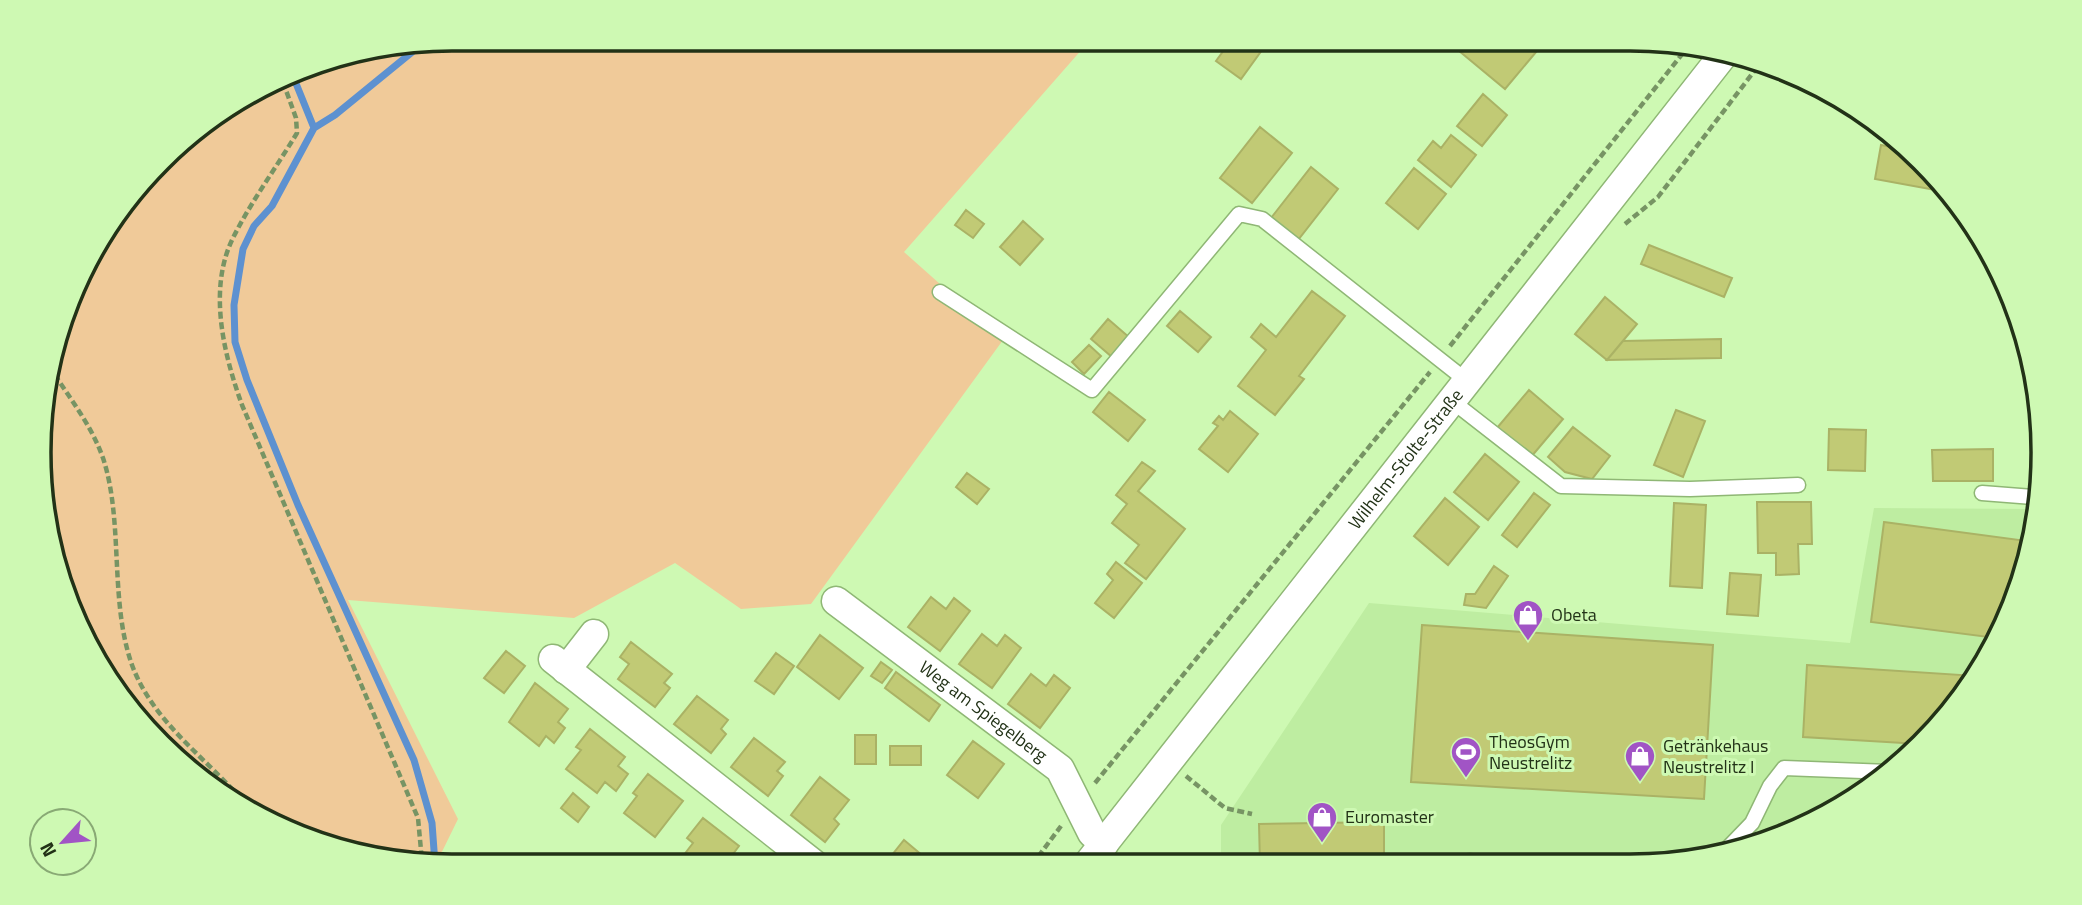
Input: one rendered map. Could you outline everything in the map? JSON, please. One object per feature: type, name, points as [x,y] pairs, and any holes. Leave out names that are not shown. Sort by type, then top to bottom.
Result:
[{"type":"street","name":"Wilhelm-Stolte-Straße","points":[[1096,854],[1719,61]]},
{"type":"street","name":"Weg am Spiegelberg","points":[[836,601],[1059,769],[1092,833],[1096,854]]},
{"type":"street","points":[[594,634],[559,664],[801,854]]},
{"type":"lane","points":[[940,292],[1092,390],[1239,214],[1262,219],[1441,358],[1459,391],[1561,486],[1690,489],[1798,485]]},
{"type":"lane","points":[[1982,493],[2029,497]]},
{"type":"lane","points":[[1735,840],[1752,823],[1770,786],[1784,768],[1873,771]]},
{"type":"path","points":[[1040,854],[1077,805],[1441,358],[1682,54]]},
{"type":"path","points":[[285,87],[296,118],[297,133],[231,242],[223,280],[221,331],[228,365],[242,405],[418,818],[421,853]]},
{"type":"path","points":[[57,380],[89,427],[103,459],[110,491],[118,591],[137,676],[159,711],[197,757],[229,787]]},
{"type":"path","points":[[1169,763],[1226,808],[1252,814]]},
{"type":"shaded area","points":[[452,51],[1080,51],[904,252],[1003,340],[811,604],[741,609],[675,563],[574,618],[348,600],[458,819],[441,854],[400,851],[349,841],[275,813],[229,787],[168,737],[118,676],[92,630],[72,582],[58,531],[51,452],[54,400],[64,349],[81,299],[118,229],[150,188],[168,168],[208,134],[229,118],[275,92],[349,64],[400,54]]},
{"type":"shaded area","points":[[1874,508],[2027,509],[2018,556],[2001,606],[1964,676],[1948,697],[1914,737],[1874,771],[1853,787],[1783,824],[1708,847],[1656,853],[1221,854],[1221,825],[1369,603],[1850,643]]},
{"type":"building","points":[[1223,51],[1261,51],[1241,79],[1216,61]]},
{"type":"building","points":[[1459,51],[1537,51],[1505,89]]},
{"type":"building","points":[[1483,94],[1507,115],[1482,146],[1457,126]]},
{"type":"building","points":[[1260,127],[1292,153],[1252,203],[1220,178]]},
{"type":"building","points":[[1451,135],[1476,155],[1451,187],[1418,160],[1433,141],[1441,148]]},
{"type":"building","points":[[1881,145],[1890,147],[1933,190],[1875,179]]},
{"type":"building","points":[[1311,167],[1338,189],[1298,240],[1271,218]]},
{"type":"building","points":[[1414,168],[1446,194],[1418,229],[1386,203]]},
{"type":"building","points":[[966,210],[984,224],[973,238],[955,225]]},
{"type":"building","points":[[1023,221],[1043,239],[1020,265],[1000,247]]},
{"type":"building","points":[[1649,245],[1732,278],[1724,297],[1641,264]]},
{"type":"building","points":[[1312,291],[1345,316],[1299,376],[1304,379],[1275,415],[1238,386],[1266,350],[1251,337],[1261,324],[1276,337]]},
{"type":"building","points":[[1605,297],[1637,324],[1607,360],[1575,334]]},
{"type":"building","points":[[1180,311],[1211,337],[1198,352],[1167,326]]},
{"type":"building","points":[[1108,319],[1130,338],[1112,357],[1091,339]]},
{"type":"building","points":[[1721,339],[1721,358],[1607,360],[1623,341]]},
{"type":"building","points":[[1089,345],[1101,356],[1084,374],[1072,362]]},
{"type":"building","points":[[1529,390],[1563,419],[1531,457],[1497,428]]},
{"type":"building","points":[[1109,392],[1145,420],[1128,441],[1093,412]]},
{"type":"building","points":[[1676,410],[1705,421],[1683,477],[1654,465]]},
{"type":"building","points":[[1230,411],[1258,434],[1228,472],[1199,449],[1218,426],[1213,423],[1219,416],[1223,420]]},
{"type":"building","points":[[1573,427],[1610,456],[1592,479],[1565,472],[1548,457]]},
{"type":"building","points":[[1829,429],[1866,430],[1865,471],[1828,470]]},
{"type":"building","points":[[1993,449],[1993,481],[1933,481],[1932,450]]},
{"type":"building","points":[[1485,454],[1519,482],[1488,520],[1454,492]]},
{"type":"building","points":[[1142,462],[1155,471],[1138,491],[1185,529],[1146,579],[1125,563],[1139,545],[1112,523],[1127,504],[1116,495]]},
{"type":"building","points":[[967,473],[989,489],[977,504],[956,487]]},
{"type":"building","points":[[1534,493],[1550,505],[1517,547],[1502,535]]},
{"type":"building","points":[[1445,498],[1479,527],[1448,565],[1414,536]]},
{"type":"building","points":[[1757,502],[1811,502],[1812,544],[1798,544],[1799,574],[1776,575],[1776,553],[1758,553]]},
{"type":"building","points":[[1674,503],[1706,505],[1702,588],[1670,586]]},
{"type":"building","points":[[1884,522],[2022,540],[2010,582],[1986,637],[1871,622]]},
{"type":"building","points":[[1116,562],[1142,583],[1114,618],[1095,603],[1113,580],[1107,574]]},
{"type":"building","points":[[1494,566],[1508,576],[1486,608],[1464,605],[1466,594],[1475,594]]},
{"type":"building","points":[[1730,573],[1761,575],[1758,616],[1727,614]]},
{"type":"building","points":[[931,597],[946,609],[954,598],[970,611],[940,651],[908,627]]},
{"type":"building","points":[[1422,625],[1713,645],[1704,799],[1411,782]]},
{"type":"building","points":[[982,634],[997,646],[1005,635],[1021,648],[992,688],[959,664]]},
{"type":"building","points":[[820,635],[863,668],[839,699],[797,667]]},
{"type":"building","points":[[631,642],[672,674],[664,683],[670,688],[655,707],[618,679],[629,664],[620,657]]},
{"type":"building","points":[[506,651],[525,666],[504,693],[484,678]]},
{"type":"building","points":[[776,653],[794,666],[774,694],[755,681]]},
{"type":"building","points":[[881,662],[892,670],[882,683],[871,676]]},
{"type":"building","points":[[1807,665],[1964,675],[1932,717],[1907,743],[1803,737]]},
{"type":"building","points":[[896,672],[940,705],[929,721],[885,688]]},
{"type":"building","points":[[1031,674],[1046,686],[1054,675],[1070,688],[1040,728],[1008,704]]},
{"type":"building","points":[[535,683],[568,709],[558,722],[565,728],[554,743],[546,736],[539,746],[509,722]]},
{"type":"building","points":[[697,696],[728,720],[721,729],[726,734],[711,753],[674,724]]},
{"type":"building","points":[[590,729],[625,757],[618,766],[628,774],[616,791],[605,782],[597,793],[566,769],[581,750],[576,747]]},
{"type":"building","points":[[855,735],[876,735],[876,764],[855,764]]},
{"type":"building","points":[[754,738],[785,762],[777,771],[783,776],[768,796],[731,767]]},
{"type":"building","points":[[973,741],[1004,764],[978,798],[947,775]]},
{"type":"building","points":[[890,746],[921,746],[921,765],[890,765]]},
{"type":"building","points":[[648,774],[683,801],[655,837],[624,813],[637,796],[633,793]]},
{"type":"building","points":[[820,777],[849,800],[834,819],[839,824],[825,842],[791,815]]},
{"type":"building","points":[[573,793],[589,807],[578,822],[561,808]]},
{"type":"building","points":[[703,818],[739,846],[733,854],[685,854],[693,843],[687,838]]},
{"type":"building","name":"Euromaster","points":[[1384,822],[1384,854],[1260,854],[1259,824]]},
{"type":"building","points":[[904,840],[921,854],[893,854]]},
{"type":"waterway","points":[[411,53],[335,115],[314,128],[272,206],[254,226],[243,249],[234,305],[235,342],[247,380],[298,505],[414,760],[432,823],[434,853]]},
{"type":"waterway","points":[[296,83],[314,128]]},
{"type":"place","name":"Obeta","points":[[1528,642]]},
{"type":"place","name":"TheosGym Neustrelitz","points":[[1466,779]]},
{"type":"place","name":"Getränkehaus Neustrelitz I","points":[[1640,783]]},
{"type":"place","name":"Euromaster","points":[[1322,844]]}]
